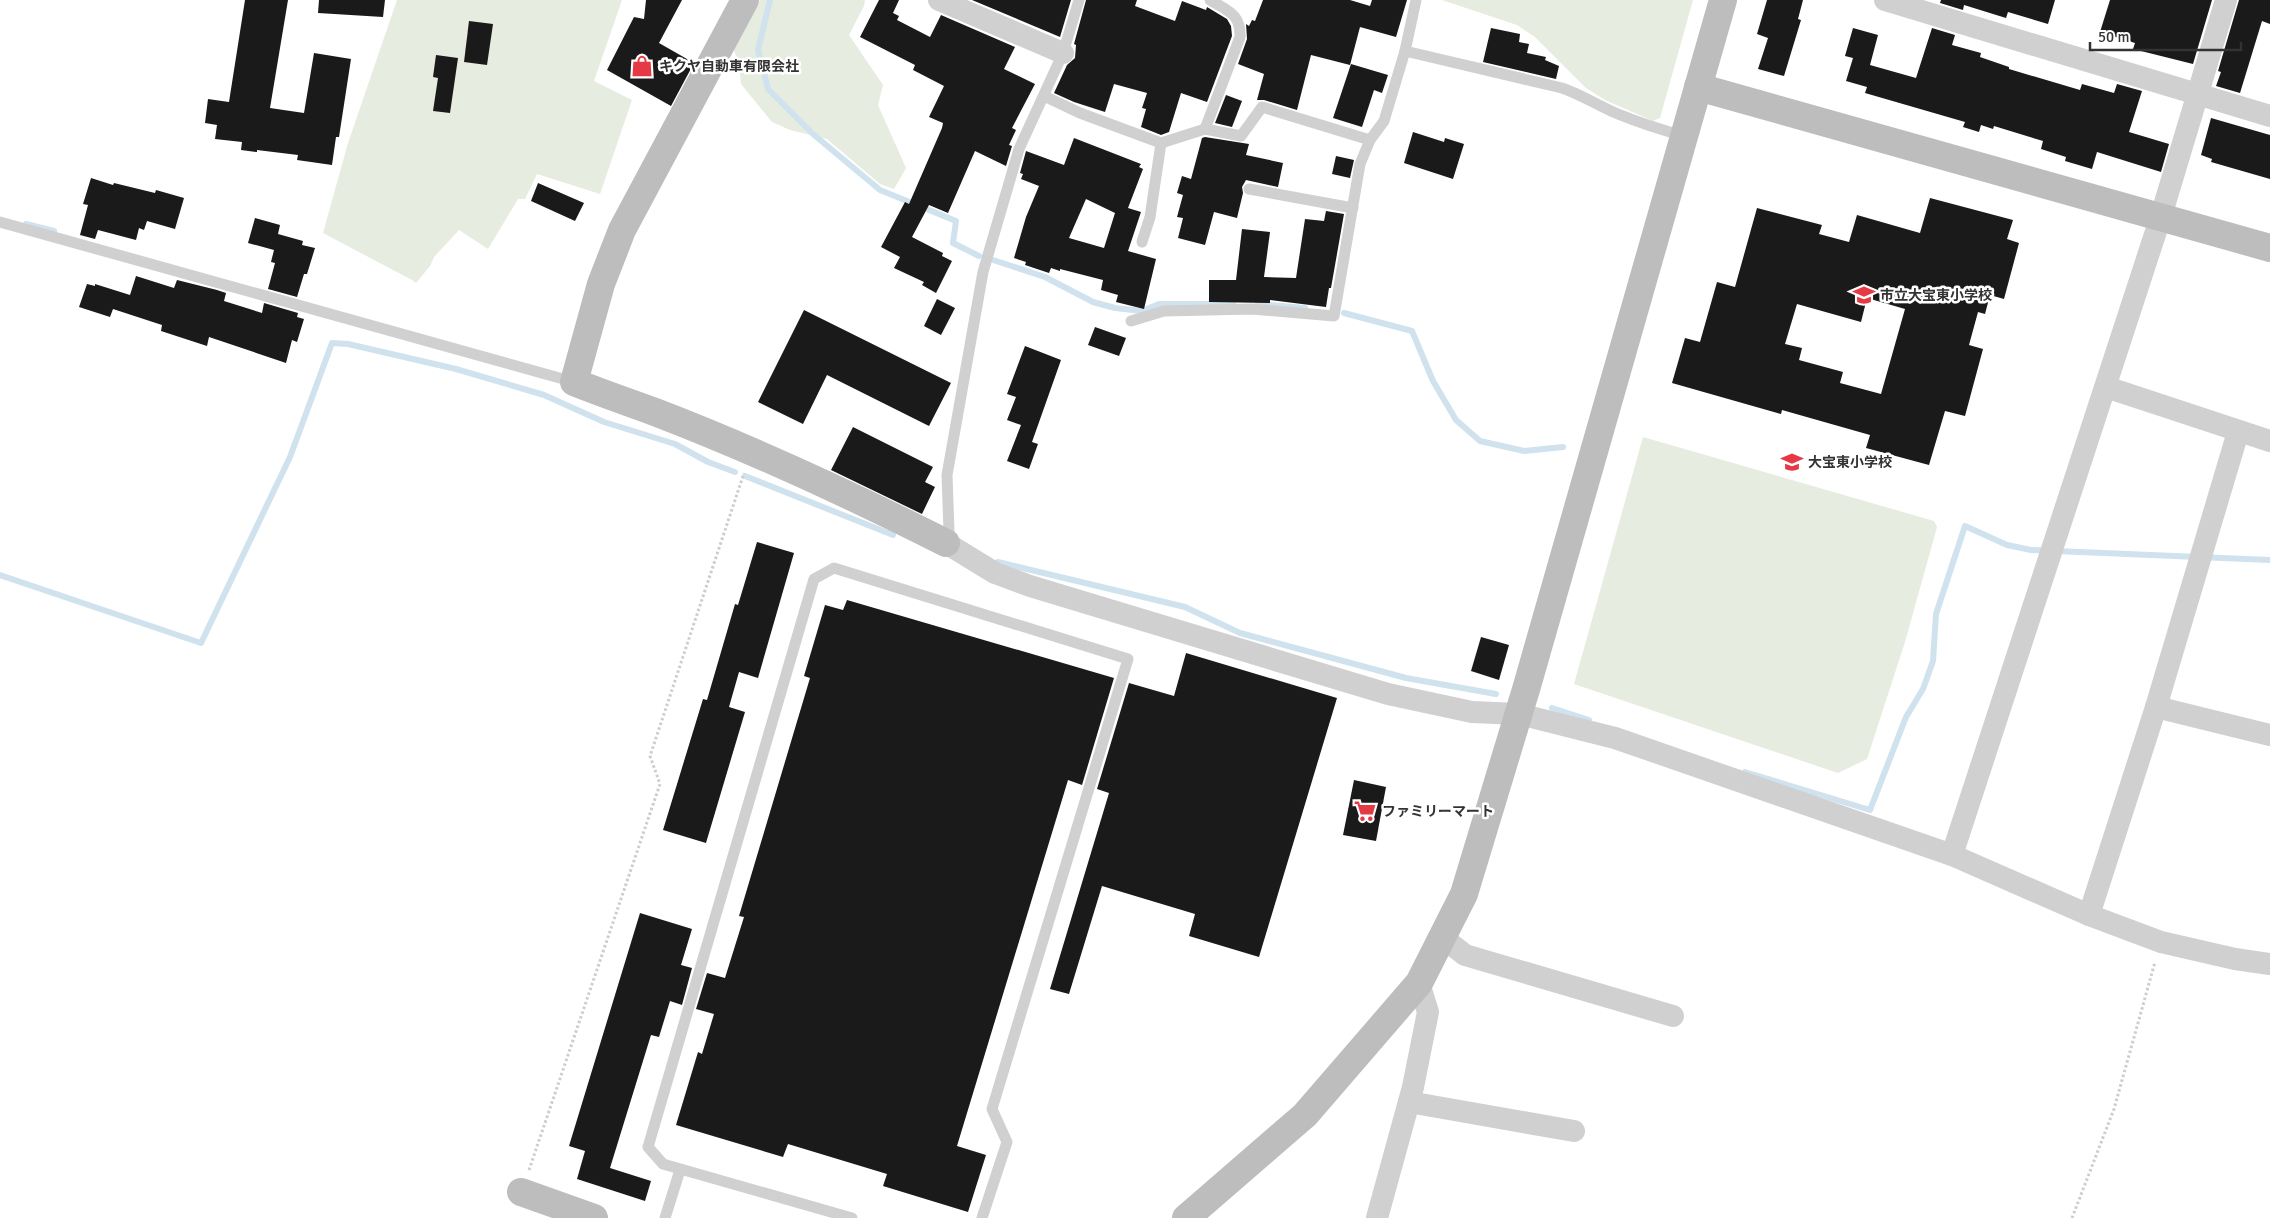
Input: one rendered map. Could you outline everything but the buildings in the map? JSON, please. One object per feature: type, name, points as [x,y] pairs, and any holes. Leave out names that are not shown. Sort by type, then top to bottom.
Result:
[{"type":"street","points":[[745,0],[622,230],[601,284],[574,382],[656,412],[866,502],[946,543],[995,572],[1022,583],[1164,628],[1388,694],[1472,712],[1519,714],[1616,738],[1952,854],[2089,915],[2161,942],[2235,960],[2270,964]]},
{"type":"street","points":[[939,0],[1063,53]]},
{"type":"street","points":[[1186,1218],[1305,1115],[1419,983],[1464,894],[1519,714],[1722,0]]},
{"type":"street","points":[[1886,0],[2270,116]]},
{"type":"street","points":[[1952,854],[2161,216],[2226,0]]},
{"type":"street","points":[[1698,87],[2270,248]]},
{"type":"street","points":[[2106,387],[2270,441]]},
{"type":"street","points":[[2089,915],[2156,707],[2238,432]]},
{"type":"street","points":[[2156,707],[2270,735]]},
{"type":"street","points":[[1442,937],[1465,955],[1674,1016]]},
{"type":"street","points":[[1377,1218],[1409,1102],[1428,1012],[1419,983]]},
{"type":"street","points":[[1409,1102],[1574,1131]]},
{"type":"street","points":[[521,1192],[594,1218]]},
{"type":"lane","points":[[946,543],[949,530],[947,475],[983,272],[1018,148],[1063,53],[1079,0]]},
{"type":"lane","points":[[1205,129],[1240,37],[1236,16],[1210,0]]},
{"type":"lane","points":[[1131,321],[1164,311],[1252,308],[1334,316],[1360,164],[1370,140],[1384,121],[1405,51],[1416,0]]},
{"type":"lane","points":[[1405,51],[1562,88],[1586,97],[1616,114],[1684,136]]},
{"type":"lane","points":[[1044,96],[1080,114],[1161,143],[1205,129],[1241,136],[1262,107],[1370,140]]},
{"type":"lane","points":[[1142,242],[1150,217],[1161,143]]},
{"type":"lane","points":[[1249,189],[1353,208]]},
{"type":"lane","points":[[0,222],[574,382]]},
{"type":"lane","points":[[852,1218],[680,1170],[663,1164],[648,1147],[814,578],[834,568],[1128,659],[992,1109],[1007,1142],[982,1218]]},
{"type":"lane","points":[[665,1218],[680,1170]]},
{"type":"path","points":[[521,1192],[660,784],[650,756],[751,452]]},
{"type":"path","points":[[2072,1218],[2114,1109],[2161,942]]},
{"type":"shaded area","points":[[397,0],[622,0],[594,81],[632,100],[600,194],[537,174],[525,199],[518,199],[488,249],[459,230],[434,257],[430,266],[416,283],[323,233],[348,143]]},
{"type":"shaded area","points":[[760,0],[865,0],[864,6],[849,35],[883,85],[878,105],[906,168],[894,189],[880,184],[827,139],[790,130],[772,122],[741,84],[739,64],[733,48]]},
{"type":"shaded area","points":[[1442,0],[1693,0],[1660,118],[1653,121],[1605,100],[1586,88],[1535,37],[1517,25]]},
{"type":"shaded area","points":[[1643,437],[1934,521],[1937,527],[1905,642],[1867,759],[1838,773],[1574,684]]},
{"type":"waterway","points":[[770,0],[758,50],[768,89],[813,134],[880,190],[956,221],[953,243],[979,256]]},
{"type":"waterway","points":[[26,224],[54,231]]},
{"type":"waterway","points":[[993,260],[1045,277],[1093,302],[1115,308],[1142,311],[1159,304],[1233,304]]},
{"type":"waterway","points":[[1258,304],[1305,308]]},
{"type":"waterway","points":[[1344,313],[1412,331],[1433,381],[1456,420],[1480,441],[1524,451],[1563,447]]},
{"type":"waterway","points":[[0,575],[201,643],[290,457],[332,343],[348,344],[456,369],[544,395],[604,422],[675,444],[708,462],[735,472]]},
{"type":"waterway","points":[[745,476],[893,535]]},
{"type":"waterway","points":[[1745,772],[1870,810],[1906,717],[1923,689],[1933,661],[1936,614],[1965,526],[2007,545],[2031,550],[2270,560]]},
{"type":"waterway","points":[[998,562],[1185,607],[1240,633],[1406,678],[1496,694]]},
{"type":"waterway","points":[[1552,708],[1589,720]]},
{"type":"place","name":"キクヤ自動車有限会社","points":[[642,66]]},
{"type":"place","name":"市立大宝東小学校","points":[[1864,295]]},
{"type":"place","name":"大宝東小学校","points":[[1792,462]]},
{"type":"place","name":"ファミリーマート","points":[[1365,811]]}]
